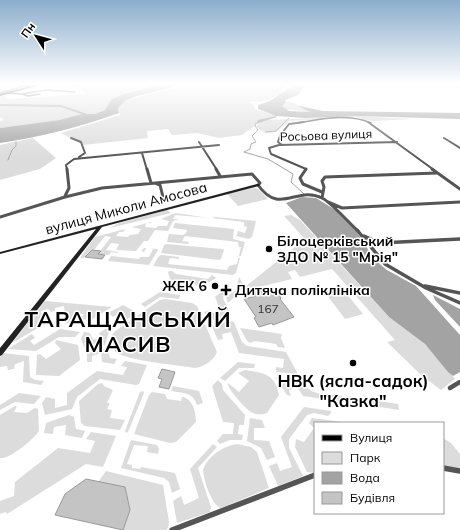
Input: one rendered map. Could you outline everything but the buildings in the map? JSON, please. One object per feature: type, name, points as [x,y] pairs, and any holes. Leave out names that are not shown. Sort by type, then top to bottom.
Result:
[{"type":"street","points":[[282,145],[278,142],[289,124],[312,120],[350,118],[370,122],[436,173],[460,189]]},
{"type":"street","points":[[65,197],[69,188],[66,165],[85,153],[81,142],[71,138]]},
{"type":"street","points":[[444,138],[460,148]]},
{"type":"street","points":[[199,142],[220,176]]},
{"type":"street","name":"Росьова вулиця","points":[[322,192],[303,184],[300,178],[305,173],[306,169],[269,153],[268,150],[271,146],[397,142]]},
{"type":"street","points":[[74,159],[219,145]]},
{"type":"street","points":[[142,153],[152,182]]},
{"type":"street","points":[[436,173],[325,177],[322,181],[324,187],[322,192],[324,200],[363,236],[385,264],[420,284],[460,303]]},
{"type":"street","points":[[0,217],[65,197],[102,188],[152,182],[250,174],[255,176],[259,182],[258,185],[266,195],[279,200],[305,195],[324,200],[342,208],[460,202]]},
{"type":"street","points":[[152,182],[160,185],[163,197]]},
{"type":"street","name":"вулиця Миколи Амосова","points":[[0,253],[258,185]]},
{"type":"street","points":[[0,353],[101,226]]},
{"type":"street","points":[[363,236],[380,242],[460,239]]},
{"type":"street","points":[[420,284],[460,293]]},
{"type":"street","points":[[450,388],[460,382]]},
{"type":"street","points":[[444,468],[460,471]]},
{"type":"street","points":[[172,530],[314,475]]},
{"type":"green space","points":[[0,109],[106,109],[95,114],[82,114],[59,120],[0,128],[0,121],[4,120],[0,117]]},
{"type":"green space","points":[[118,109],[255,109],[276,116],[258,121],[256,125],[242,135],[219,138],[197,133],[172,135],[168,129],[147,131],[148,138],[83,145],[61,133],[120,115]]},
{"type":"green space","points":[[283,109],[305,109],[311,112]]},
{"type":"green space","points":[[357,116],[413,119],[372,121],[355,117],[290,121],[276,132],[266,133],[256,127],[259,123],[268,120]]},
{"type":"green space","points":[[33,138],[56,158],[40,169],[0,180],[0,145]]},
{"type":"green space","points":[[254,188],[258,189],[268,199],[238,206],[227,194]]},
{"type":"green space","points":[[167,210],[171,213],[110,228],[119,223]]},
{"type":"green space","points":[[175,213],[210,218],[175,215],[173,219],[179,219],[173,221],[168,231],[155,230],[148,241],[144,241],[136,251],[116,250],[119,244],[111,243],[106,250],[119,252],[118,253],[111,252],[109,255],[98,254],[111,237],[105,236],[94,250],[88,253],[84,258],[80,258],[95,237],[125,229],[123,232],[119,232],[116,236],[128,237],[130,235],[138,234],[141,229],[132,227],[146,223],[145,227],[156,228],[158,226],[167,226],[169,221],[161,219]]},
{"type":"green space","points":[[291,215],[300,220],[389,317],[425,344],[455,379],[441,390],[421,375],[387,342],[395,340],[332,269],[300,277],[295,270],[288,272],[292,279],[247,290],[245,287],[305,239],[284,216]]},
{"type":"green space","points":[[215,217],[256,221],[252,237],[249,239],[236,236],[238,231],[245,233],[247,227],[244,226],[244,222],[212,218]]},
{"type":"green space","points":[[175,223],[234,229],[233,239],[245,242],[241,256],[239,256],[241,247],[239,247],[238,242],[185,236],[182,241],[189,242],[188,244],[167,242],[169,234],[183,235],[186,233],[187,230],[173,228]]},
{"type":"green space","points":[[167,244],[224,250],[221,259],[219,260],[161,253],[164,245]]},
{"type":"green space","points":[[148,248],[157,249],[158,250],[149,265],[108,261],[111,256],[139,259],[140,257],[149,257],[153,249]]},
{"type":"green space","points":[[161,255],[179,257],[179,259],[170,258],[168,264],[227,270],[229,266],[237,264],[238,258],[240,258],[236,273],[233,275],[153,266],[158,257]]},
{"type":"green space","points":[[170,271],[176,274],[208,279],[212,275],[216,278],[203,286],[174,281],[170,279],[168,272]]},
{"type":"green space","points":[[239,277],[245,287],[228,303],[226,297],[236,290]]},
{"type":"green space","points":[[341,287],[363,314],[345,319],[324,291]]},
{"type":"green space","points":[[160,292],[180,295],[179,299],[160,297],[145,307],[141,304]]},
{"type":"green space","points":[[227,292],[223,298],[231,315],[209,321],[204,312],[211,310],[212,313],[221,312],[215,297],[220,293]]},
{"type":"green space","points":[[165,299],[192,303],[197,306],[217,352],[214,358],[208,363],[195,368],[154,362],[131,358],[116,352],[113,349],[110,338],[114,332],[160,300]]},
{"type":"green space","points":[[45,301],[112,307],[91,320],[81,319],[84,314],[77,314],[73,320],[80,321],[78,324],[66,323],[64,306],[55,308],[55,311],[51,312],[48,309],[41,311],[41,313],[46,314],[45,324],[12,343]]},
{"type":"green space","points":[[123,305],[134,311],[133,315],[109,332],[105,345],[85,349],[81,339],[84,332],[90,333],[93,340],[101,337],[99,333],[123,318],[118,314],[113,317],[108,313]]},
{"type":"green space","points":[[229,320],[234,322],[242,342],[247,346],[286,352],[298,374],[276,372],[276,367],[283,368],[284,359],[239,353],[231,332],[222,334],[223,339],[218,340],[212,327]]},
{"type":"green space","points":[[240,328],[282,334],[281,338],[285,348],[278,347],[276,344],[255,341],[250,343],[247,341]]},
{"type":"green space","points":[[60,329],[80,332],[75,337],[59,337],[36,351],[8,349],[32,334],[35,338],[30,341],[34,345]]},
{"type":"green space","points":[[56,340],[78,345],[80,360],[59,376],[36,375],[37,355],[40,354],[46,359],[61,349],[55,343]]},
{"type":"green space","points":[[103,349],[108,351],[110,358],[117,359],[114,364],[102,362],[101,353],[92,356],[92,362],[87,362],[87,353]]},
{"type":"green space","points":[[3,353],[29,356],[30,377],[35,380],[44,381],[41,385],[23,382],[24,361],[15,364],[14,369],[8,370],[7,366],[0,367],[0,357]]},
{"type":"green space","points":[[125,361],[147,365],[139,384],[136,385],[100,379],[77,397],[72,409],[45,415],[42,403],[46,397],[55,399],[55,408],[67,405],[67,393],[97,371],[123,375],[127,367],[121,366]]},
{"type":"green space","points":[[238,362],[255,364],[254,368],[239,368],[225,381],[220,378]]},
{"type":"green space","points":[[245,370],[263,373],[275,382],[279,395],[267,413],[255,414],[251,412],[230,390],[228,383],[239,392],[249,381],[238,373]]},
{"type":"green space","points":[[278,376],[281,380],[295,383],[295,380],[314,392],[343,396],[344,402],[303,396],[297,387],[289,390],[291,396],[287,395],[276,378]]},
{"type":"green space","points":[[218,380],[222,384],[223,390],[245,415],[244,425],[239,425],[238,434],[243,435],[242,440],[230,440],[220,444],[217,441],[223,434],[233,434],[234,423],[223,422],[212,386]]},
{"type":"green space","points":[[102,383],[104,386],[113,390],[107,403],[110,403],[107,409],[112,410],[110,418],[125,420],[120,430],[85,426],[81,423],[79,401],[98,384]]},
{"type":"green space","points":[[173,386],[199,391],[203,403],[197,405],[190,395],[171,391]]},
{"type":"green space","points":[[143,391],[144,393],[128,432],[126,433],[125,431],[140,392]]},
{"type":"green space","points":[[152,392],[165,394],[167,399],[181,401],[182,397],[186,398],[193,406],[196,422],[176,442],[170,443],[134,434],[149,395]]},
{"type":"green space","points":[[19,393],[41,396],[34,404],[15,402],[0,410],[0,405]]},
{"type":"green space","points":[[347,396],[398,404],[399,410],[348,402]]},
{"type":"green space","points":[[17,406],[14,412],[27,413],[35,408],[38,409],[39,431],[27,444],[9,456],[0,458],[0,415]]},
{"type":"green space","points":[[304,407],[331,411],[331,413],[328,416],[314,413],[307,415],[289,439],[289,448],[303,476],[278,486],[269,466],[277,463],[280,471],[292,467],[281,437]]},
{"type":"green space","points":[[69,415],[74,417],[76,429],[85,431],[82,438],[65,435],[66,425],[54,427],[53,434],[44,433],[46,423]]},
{"type":"green space","points":[[250,418],[262,420],[265,428],[254,428],[254,440],[269,441],[275,457],[267,460],[261,448],[247,441]]},
{"type":"green space","points":[[312,418],[342,422],[314,422],[314,428],[309,423]]},
{"type":"green space","points":[[314,428],[314,473],[307,472],[295,447],[296,439],[304,442]]},
{"type":"green space","points":[[91,432],[116,436],[103,467],[86,464],[7,514],[6,512],[0,514],[0,501],[14,496],[15,482],[58,448],[90,453],[95,441],[86,439]]},
{"type":"green space","points":[[444,439],[451,443],[460,454],[460,469],[444,466]]},
{"type":"green space","points":[[131,440],[157,445],[159,448],[158,454],[147,452],[148,446],[134,445],[127,464],[132,465],[132,468],[140,469],[141,467],[175,473],[180,489],[172,493],[169,482],[164,478],[121,468]]},
{"type":"green space","points":[[213,444],[217,447],[198,468],[211,507],[210,512],[177,523],[173,501],[181,496],[184,505],[199,498],[190,469]]},
{"type":"green space","points":[[237,444],[251,447],[257,452],[269,488],[221,508],[217,506],[211,497],[206,486],[203,470],[208,460],[217,452],[226,447]]},
{"type":"green space","points":[[106,471],[163,485],[169,522],[168,528],[166,530],[123,530],[130,510],[125,487],[98,482]]},
{"type":"water","points":[[118,109],[119,113],[90,123],[45,135],[0,143],[0,128],[59,120],[82,114],[95,114],[105,110]]},
{"type":"water","points":[[258,109],[286,109],[289,111],[310,112],[303,109],[323,111],[460,113],[460,119],[357,116],[305,118],[277,116],[275,118],[278,119],[274,118],[256,124],[258,120],[276,116]]},
{"type":"water","points":[[302,197],[316,198],[337,211],[354,228],[375,260],[387,270],[416,286],[460,335],[460,372],[453,376],[425,344],[389,317],[286,203]]},
{"type":"water","points":[[433,295],[460,309],[460,327],[435,300]]},
{"type":"waterway","points":[[69,109],[94,117]]},
{"type":"waterway","points":[[266,132],[276,131],[289,118]]},
{"type":"waterway","points":[[256,123],[255,126],[258,130],[252,136],[256,142],[251,144],[250,149],[244,152],[268,159],[293,174],[291,182],[304,194]]},
{"type":"waterway","points":[[8,160],[12,150],[16,146],[16,142]]},
{"type":"place","name":"Білоцерківський ЗДО № 15 \"Мрія\"","points":[[269,249]]},
{"type":"place","name":"ЖЕК 6","points":[[215,286]]},
{"type":"place","name":"Дитяча поліклініка","points":[[226,290]]},
{"type":"place","name":"НВК (ясла-садок) \"Казка\"","points":[[353,363]]},
{"type":"district","name":"ТАРАЩАНСЬКИЙ МАСИВ","points":[[128,332]]}]
